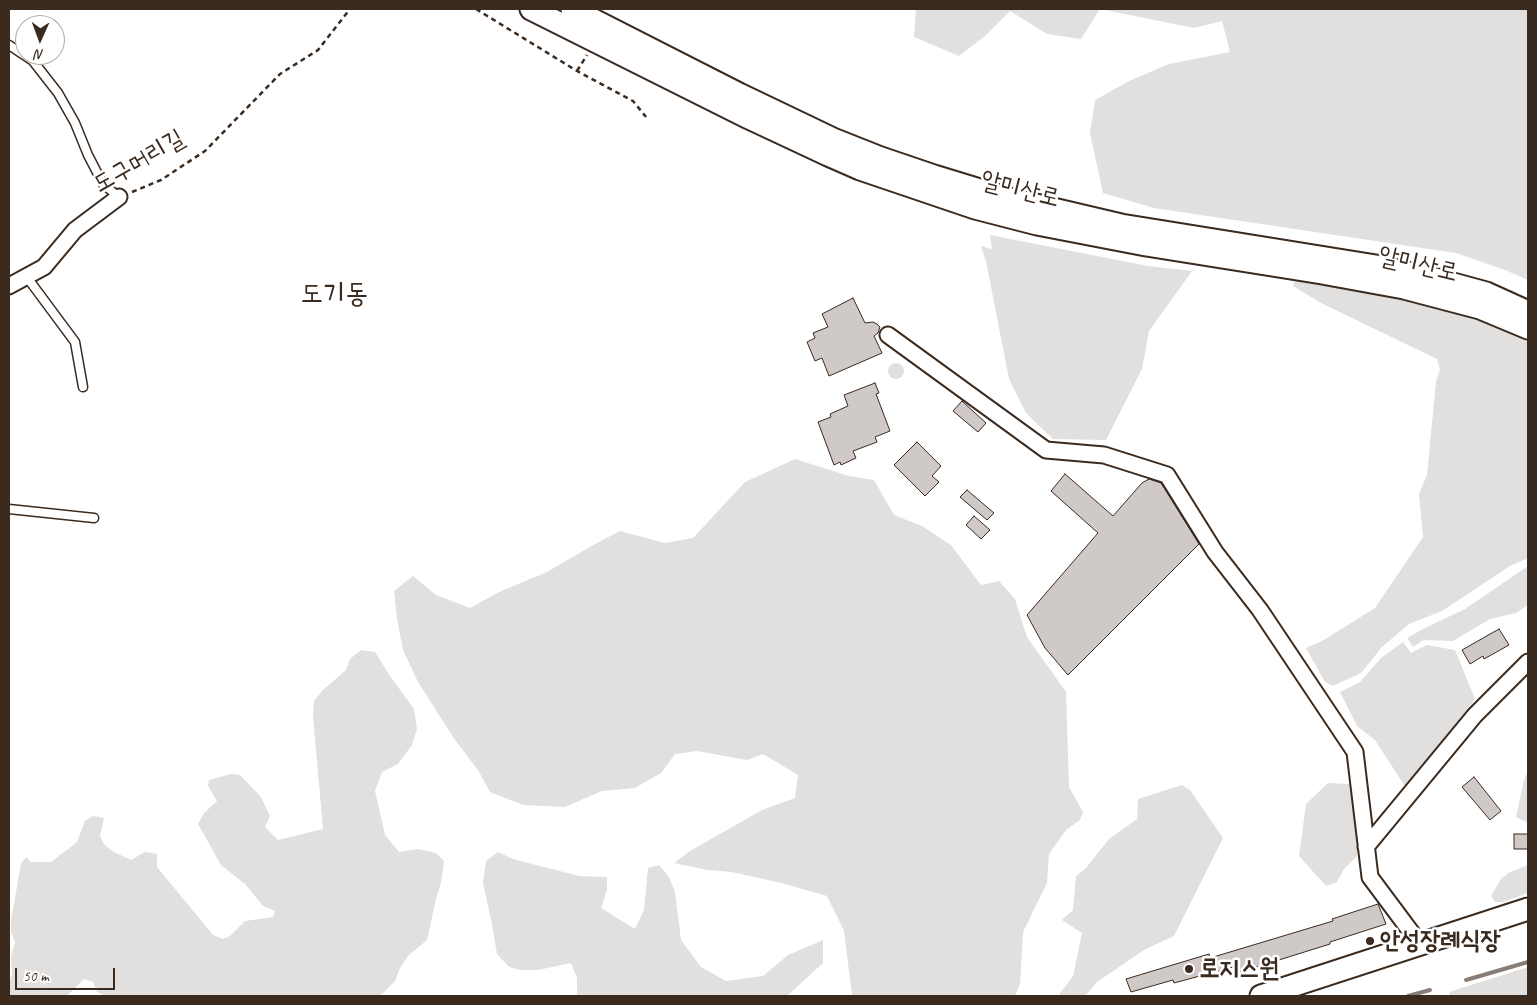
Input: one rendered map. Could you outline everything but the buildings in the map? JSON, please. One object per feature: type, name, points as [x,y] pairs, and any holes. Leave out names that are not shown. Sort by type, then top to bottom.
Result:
[{"type":"main road","name":"알미산로","points":[[531,9],[749,118],[828,155],[860,169],[966,205],[1037,224],[1136,244],[1404,288],[1480,308],[1528,328]]},
{"type":"main road","name":"알미산로","points":[[572,9],[739,94],[833,139],[934,176],[1006,198],[1121,225],[1376,266],[1422,276],[1486,294],[1528,312]]},
{"type":"main road","points":[[1261,996],[1528,909]]},
{"type":"street","name":"도구머리길","points":[[9,286],[44,267],[75,230],[119,197]]},
{"type":"street","points":[[888,335],[1046,450],[1104,456],[1167,475],[1214,552],[1260,610],[1355,752],[1370,877],[1420,944]]},
{"type":"street","points":[[1366,847],[1475,715],[1528,662]]},
{"type":"lane","points":[[9,45],[33,61],[58,93],[75,123],[88,155],[103,184],[119,197]]},
{"type":"lane","points":[[26,276],[75,342],[83,387]]},
{"type":"lane","points":[[9,509],[94,518]]},
{"type":"path","name":"도구머리길","points":[[119,197],[161,180],[206,150],[280,74],[318,50],[350,9]]},
{"type":"path","points":[[476,9],[577,71],[633,101],[646,117]]},
{"type":"path","points":[[577,71],[586,55]]},
{"type":"shaded area","points":[[916,9],[1100,9],[1081,39],[1047,34],[1010,11],[985,36],[959,56],[914,37]]},
{"type":"shaded area","points":[[1100,9],[1528,9],[1528,280],[1456,253],[1154,208],[1103,193],[1090,133],[1095,100],[1129,81],[1169,64],[1230,52],[1222,21],[1194,28]]},
{"type":"shaded area","points":[[990,235],[1148,266],[1192,271],[1149,331],[1142,369],[1106,440],[1053,439],[1026,413],[1009,379],[986,261],[981,246],[992,249]]},
{"type":"shaded area","points":[[1297,277],[1373,291],[1470,314],[1528,338],[1528,558],[1510,566],[1442,611],[1409,624],[1382,647],[1361,673],[1333,686],[1325,682],[1306,648],[1322,641],[1375,608],[1423,537],[1419,494],[1427,475],[1436,381],[1440,370],[1437,359],[1321,303],[1293,286]]},
{"type":"shaded area","points":[[896,363],[902,365],[904,371],[902,377],[896,379],[890,377],[888,371],[890,365]]},
{"type":"shaded area","points":[[795,459],[849,476],[874,480],[894,515],[922,526],[951,545],[981,585],[999,581],[1015,599],[1027,637],[1066,692],[1069,787],[1083,812],[1080,820],[1066,830],[1049,854],[1047,883],[1023,932],[1020,984],[1015,996],[852,996],[844,931],[827,896],[732,872],[707,870],[674,863],[690,851],[762,810],[795,798],[798,775],[763,754],[747,760],[697,751],[675,754],[661,773],[635,788],[602,791],[565,807],[523,805],[490,792],[478,770],[455,740],[418,682],[403,650],[394,591],[413,576],[436,595],[470,608],[499,592],[547,572],[620,531],[665,543],[693,538],[745,482]]},
{"type":"shaded area","points":[[1528,566],[1528,605],[1516,613],[1490,619],[1453,641],[1424,640],[1413,647],[1407,638],[1465,609]]},
{"type":"shaded area","points":[[1403,642],[1411,653],[1427,645],[1455,650],[1475,699],[1406,788],[1375,740],[1357,726],[1340,692],[1360,682],[1381,658]]},
{"type":"shaded area","points":[[361,650],[375,652],[414,709],[417,729],[412,745],[398,764],[382,772],[375,791],[385,835],[399,852],[418,849],[436,853],[444,861],[441,883],[427,940],[408,956],[400,968],[395,981],[380,996],[106,996],[97,992],[93,982],[84,979],[67,996],[9,996],[9,983],[12,973],[11,956],[15,942],[11,932],[11,920],[21,864],[26,857],[31,862],[51,862],[77,842],[85,821],[93,816],[104,818],[100,836],[104,844],[112,851],[131,860],[145,852],[157,854],[157,867],[213,935],[223,939],[230,936],[245,921],[273,917],[275,911],[263,906],[245,884],[221,865],[198,824],[204,813],[217,801],[208,786],[209,780],[231,774],[240,775],[261,797],[270,816],[265,827],[278,840],[323,829],[313,716],[314,701],[323,690],[346,670],[350,659]]},
{"type":"shaded area","points":[[1528,771],[1528,823],[1516,817],[1524,780]]},
{"type":"shaded area","points":[[1328,783],[1350,784],[1359,844],[1357,856],[1344,869],[1337,882],[1326,886],[1299,856],[1306,804]]},
{"type":"shaded area","points":[[1182,785],[1190,790],[1223,838],[1174,936],[1144,950],[1097,982],[1085,996],[1058,996],[1073,976],[1082,933],[1062,920],[1073,910],[1076,876],[1086,868],[1109,839],[1137,819],[1138,799]]},
{"type":"shaded area","points":[[498,852],[513,859],[579,876],[607,877],[607,890],[601,908],[635,929],[644,910],[648,868],[659,865],[669,877],[675,892],[681,940],[701,967],[726,981],[763,976],[788,955],[823,940],[823,963],[787,996],[577,996],[577,978],[571,963],[538,970],[521,970],[509,967],[497,954],[483,883],[486,861]]},
{"type":"shaded area","points":[[1528,865],[1528,893],[1503,902],[1495,902],[1491,896],[1501,879],[1510,872]]},
{"type":"shaded area","points":[[1528,967],[1528,996],[1450,996],[1449,992]]},
{"type":"waterway","points":[[1466,980],[1528,962]]},
{"type":"waterway","points":[[1408,996],[1430,990]]},
{"type":"place","name":"안성장례식장","points":[[1370,941]]},
{"type":"place","name":"로지스원","points":[[1189,969]]},
{"type":"district","name":"도기동","points":[[334,295]]}]
